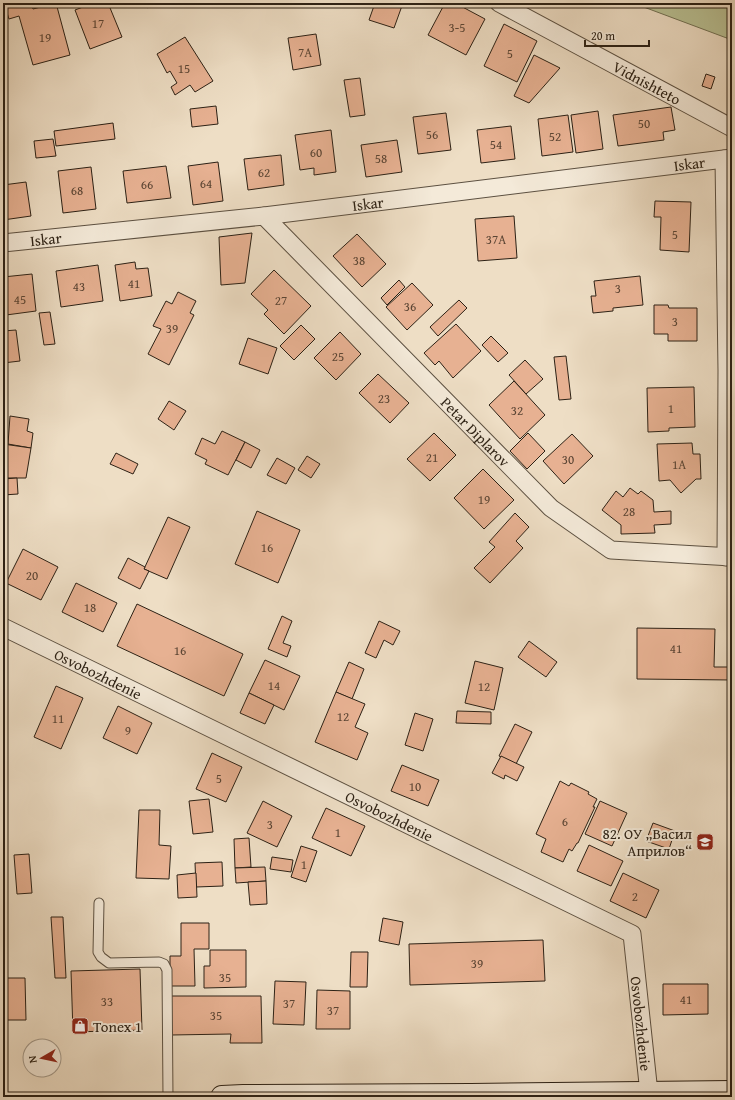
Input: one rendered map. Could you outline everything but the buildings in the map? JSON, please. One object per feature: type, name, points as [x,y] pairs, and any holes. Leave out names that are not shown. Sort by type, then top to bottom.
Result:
[{"type":"main road","points":[[222,1097],[471,1096],[732,1092]]},
{"type":"street","name":"Vidnishteto","points":[[498,3],[732,128]]},
{"type":"street","name":"Iskar","points":[[3,243],[264,216],[728,158]]},
{"type":"street","points":[[728,158],[727,370],[729,557]]},
{"type":"street","name":"Petar Diplarov","points":[[264,216],[551,508],[611,550],[729,557]]},
{"type":"street","name":"Osvobozhdenie","points":[[3,627],[632,934],[649,1093]]},
{"type":"lane","points":[[99,903],[98,952],[101,957],[109,963],[159,962],[164,964],[167,970],[168,1097]]},
{"type":"green space","points":[[633,3],[732,3],[732,40]]},
{"type":"place","name":"82. ОУ „Васил Априлов“","points":[[705,842]]},
{"type":"place","name":"Tonex 1","points":[[80,1026]]}]
